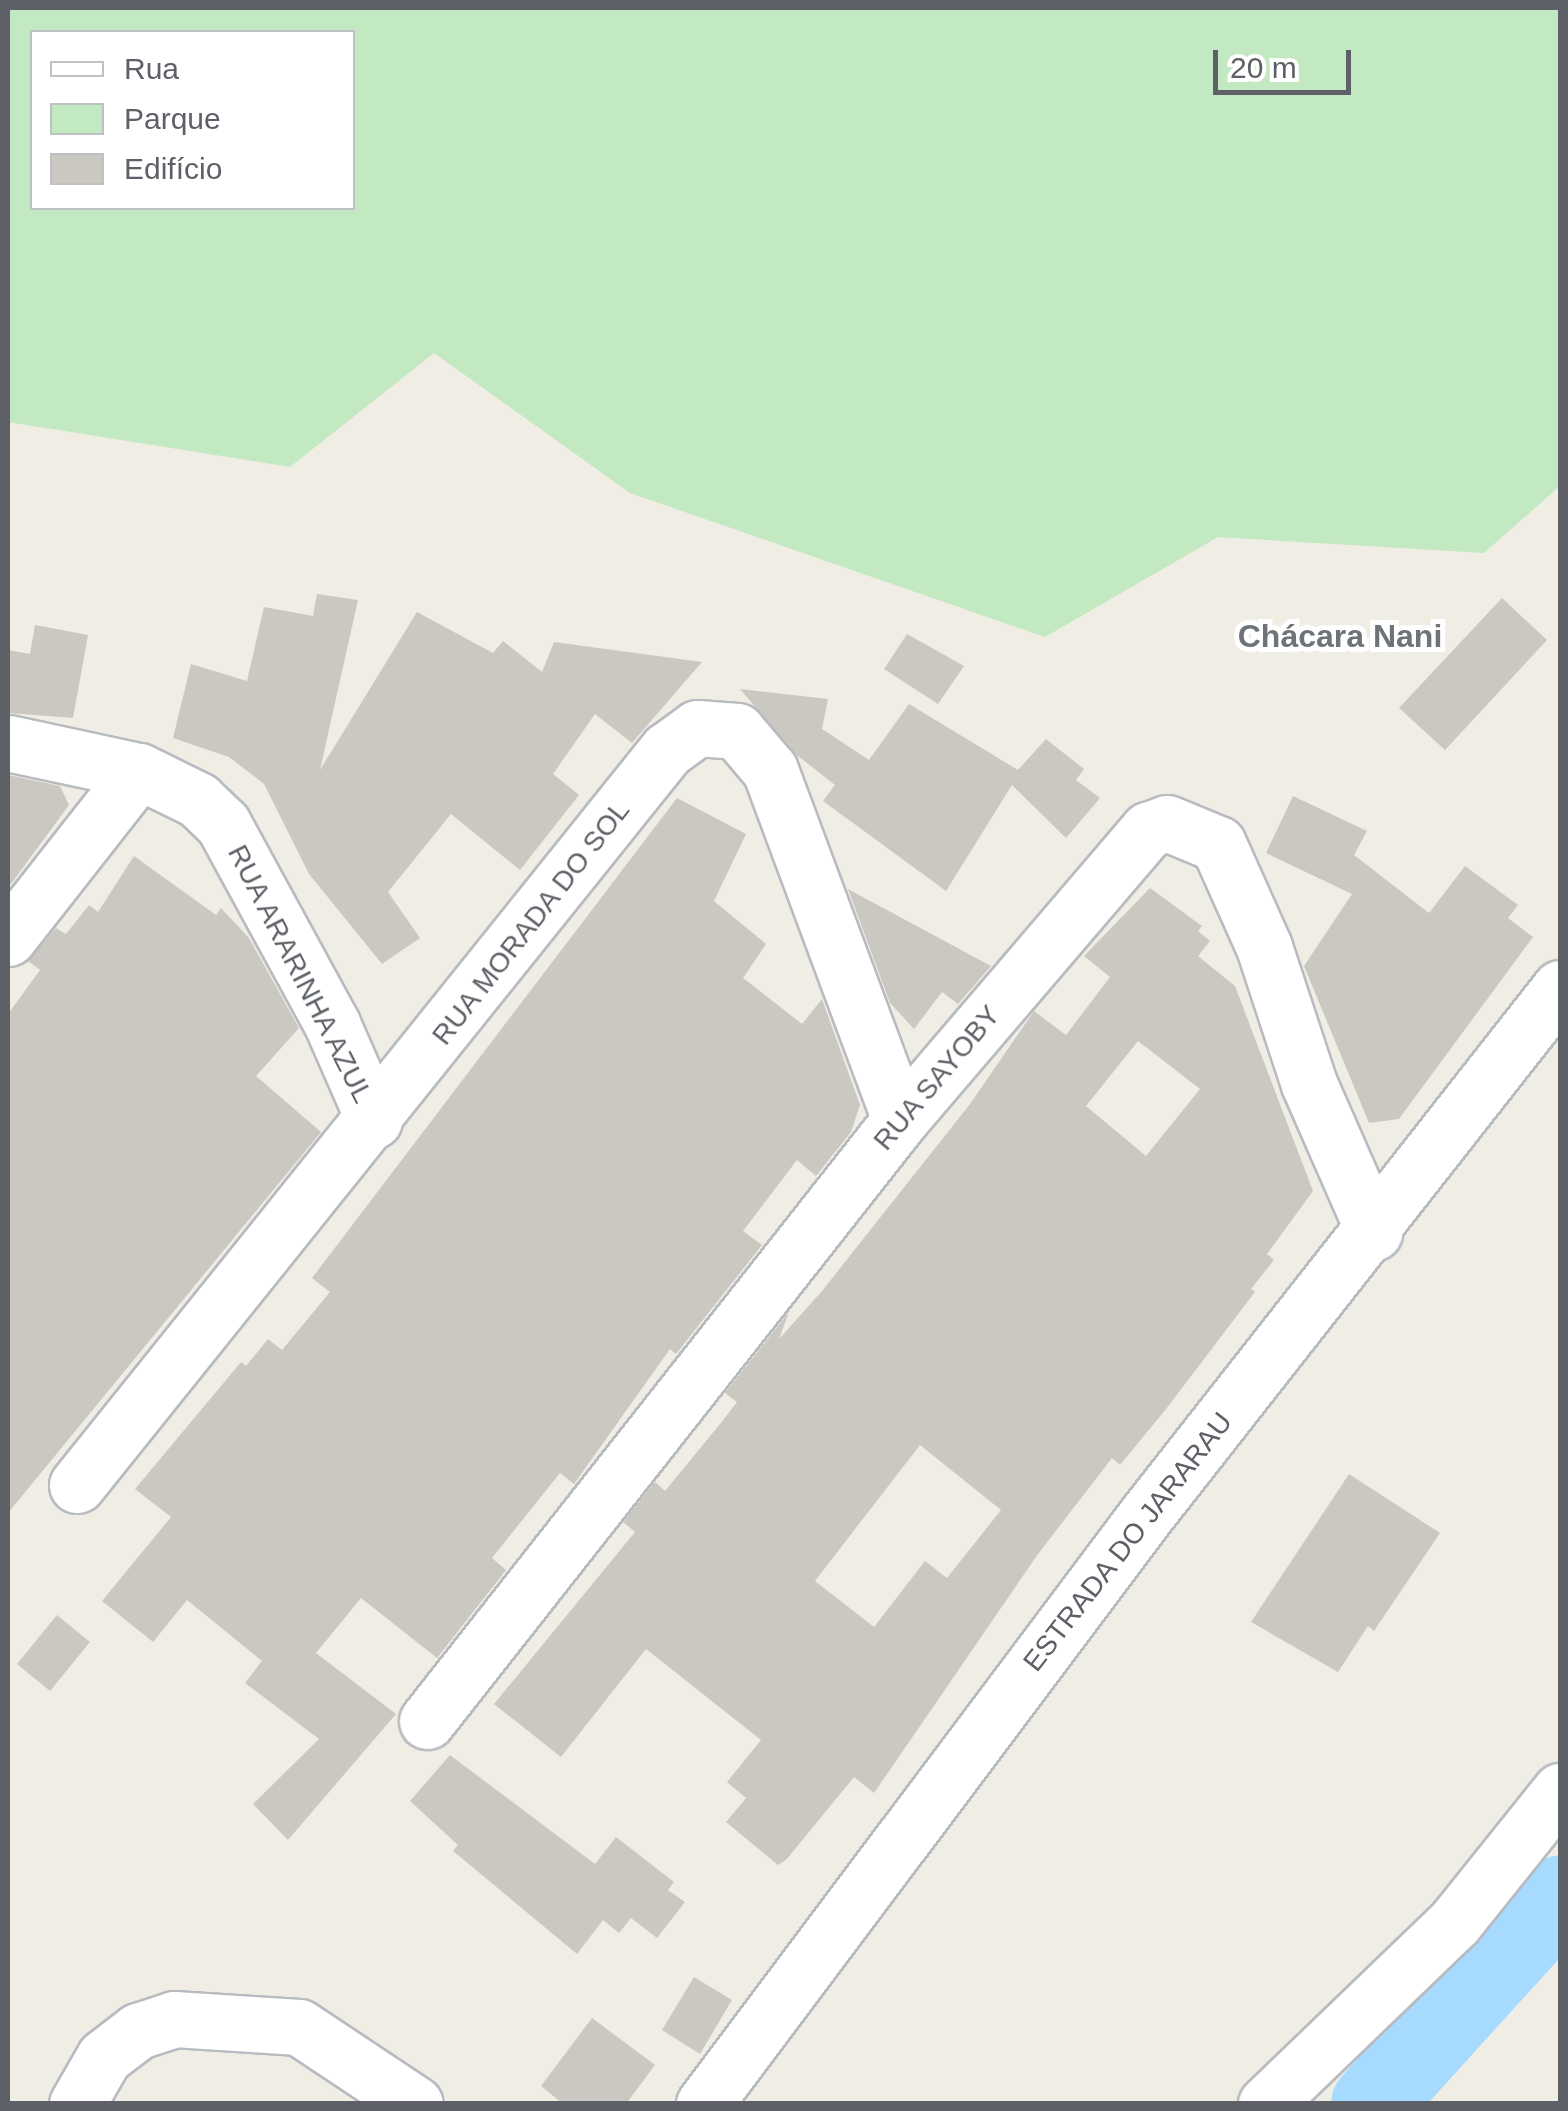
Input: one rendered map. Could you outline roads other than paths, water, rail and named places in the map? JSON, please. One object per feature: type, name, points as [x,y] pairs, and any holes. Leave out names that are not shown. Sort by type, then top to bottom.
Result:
[{"type":"street","name":"RUA MORADA DO SOL","points":[[76,1485],[374,1120],[667,750],[697,728],[715,724],[736,730],[770,770],[900,1120]]},
{"type":"street","name":"RUA ARARINHA AZUL","points":[[8,743],[139,771],[198,800],[224,824],[323,1006],[374,1120]]},
{"type":"street","points":[[8,938],[139,771]]},
{"type":"street","name":"RUA SAYOBY","points":[[427,1720],[900,1120],[1124,852],[1157,827],[1190,828],[1218,844],[1264,947],[1309,1084],[1374,1232]]},
{"type":"street","name":"ESTRADA DO JARARAU","points":[[704,2104],[1146,1516],[1374,1232],[1560,988]]},
{"type":"street","points":[[1266,2104],[1455,1922],[1560,1792]]},
{"type":"street","points":[[77,2104],[104,2057],[138,2031],[174,2019],[299,2027],[415,2104]]},
{"type":"waterway","points":[[1372,2104],[1560,1897]]},
{"type":"district","name":"Chácara Nani","points":[[1340,636]]}]
